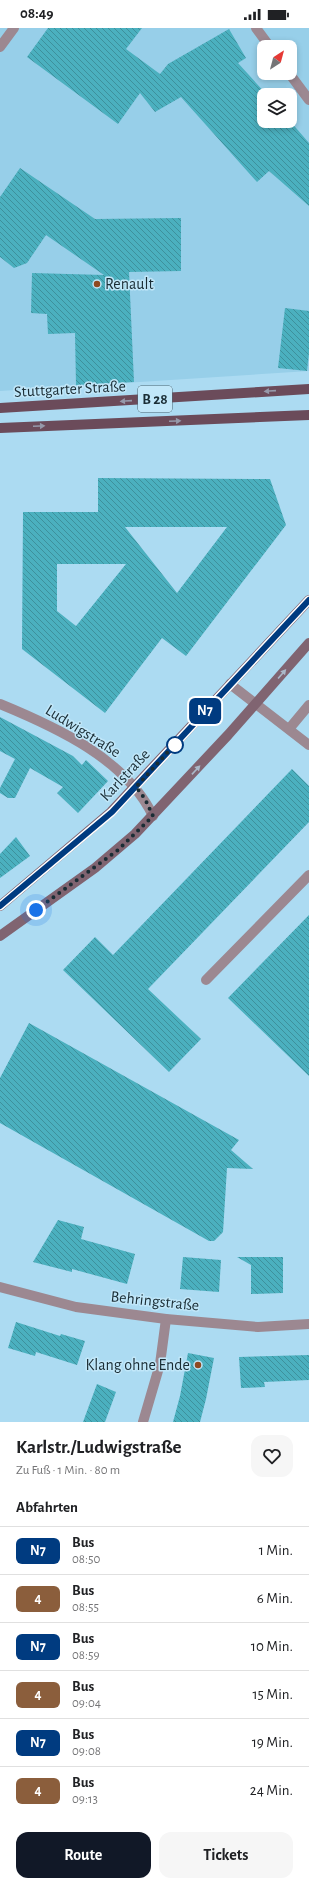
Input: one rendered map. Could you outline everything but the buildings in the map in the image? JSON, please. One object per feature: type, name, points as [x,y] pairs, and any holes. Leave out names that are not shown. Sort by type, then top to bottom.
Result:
[{"type":"main road","name":"Stuttgarter Straße","points":[[0,408],[309,389]]},
{"type":"main road","name":"B 28","points":[[0,428],[309,415]]},
{"type":"main road","name":"Karlstraße","points":[[0,906],[90,832],[136,787],[309,600]]},
{"type":"main road","points":[[0,936],[118,850],[153,816],[256,704],[309,643]]},
{"type":"street","points":[[0,47],[14,28]]},
{"type":"street","points":[[256,28],[265,40]]},
{"type":"street","points":[[294,80],[309,100]]},
{"type":"street","points":[[230,684],[309,745]]},
{"type":"street","name":"Ludwigstraße","points":[[0,704],[47,723],[114,767],[136,787],[145,799],[153,816]]},
{"type":"street","points":[[289,729],[309,705]]},
{"type":"street","points":[[206,980],[309,875]]},
{"type":"street","name":"Behringstraße","points":[[0,1287],[76,1307],[166,1319],[258,1327],[309,1324]]},
{"type":"street","points":[[143,1422],[160,1364],[166,1319]]},
{"type":"shaded area","points":[[0,28],[309,28],[309,371],[0,391]]},
{"type":"bus line","name":"N7","points":[[0,906],[112,812],[309,600]]},
{"type":"place","name":"Renault","points":[[97,284]]},
{"type":"place","name":"Klang ohne Ende","points":[[198,1365]]},
{"type":"route","points":[[36,910],[118,850],[153,816],[145,799],[136,787],[177,742],[175,745]]}]
